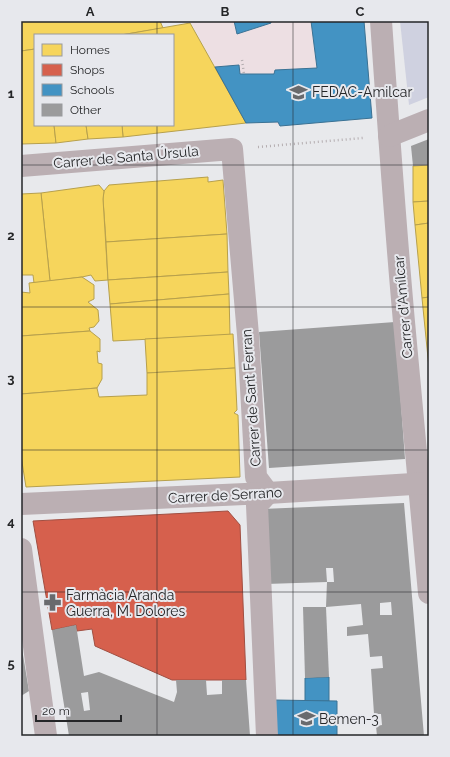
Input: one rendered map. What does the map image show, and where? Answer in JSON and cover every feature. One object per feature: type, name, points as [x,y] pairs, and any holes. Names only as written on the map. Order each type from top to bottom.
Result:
[{"type":"street","name":"Carrer d'Amílcar","points":[[381,21],[404,322],[424,483],[429,593]]},
{"type":"street","points":[[389,136],[429,120]]},
{"type":"street","name":"Carrer de Santa Úrsula","points":[[21,166],[232,149]]},
{"type":"street","name":"Carrer de Sant Ferran","points":[[232,149],[248,335],[256,477],[268,493]]},
{"type":"street","name":"Carrer de Serrano","points":[[21,504],[268,493],[424,483]]},
{"type":"street","points":[[267,736],[258,505],[268,493]]},
{"type":"street","points":[[21,549],[46,736]]},
{"type":"path","points":[[242,60],[244,74]]},
{"type":"path","points":[[232,149],[389,136]]},
{"type":"shaded area","name":"FEDAC-Amilcar","points":[[190,21],[364,21],[372,118],[280,126],[274,123],[246,123]]},
{"type":"shaded area","points":[[400,21],[429,21],[429,97],[409,105]]},
{"type":"building: Homes","points":[[21,21],[160,21],[163,28],[127,34],[34,34],[34,49],[21,51]]},
{"type":"building: Homes","points":[[190,23],[246,123],[123,137],[122,126],[174,126],[174,34],[127,34]]},
{"type":"building: Homes","points":[[34,49],[34,126],[54,126],[56,143],[21,144],[21,51]]},
{"type":"building: Homes","points":[[54,126],[86,126],[88,139],[56,143]]},
{"type":"building: Homes","points":[[86,126],[122,126],[123,137],[88,139]]},
{"type":"building: Homes","points":[[429,165],[429,201],[413,202],[413,166]]},
{"type":"building: Homes","points":[[208,177],[208,182],[223,180],[227,234],[106,242],[103,199],[104,191],[109,185]]},
{"type":"building: Homes","points":[[99,185],[104,191],[103,199],[108,280],[95,281],[91,275],[50,281],[41,193]]},
{"type":"building: Homes","points":[[41,193],[50,281],[34,283],[33,275],[21,275],[21,194]]},
{"type":"building: Homes","points":[[429,201],[429,223],[415,225],[413,202]]},
{"type":"building: Homes","points":[[429,223],[429,297],[422,298],[415,225]]},
{"type":"building: Homes","points":[[227,234],[228,272],[108,280],[106,242]]},
{"type":"building: Homes","points":[[228,272],[229,294],[110,304],[108,280]]},
{"type":"building: Homes","points":[[82,277],[94,285],[94,299],[88,302],[98,310],[99,321],[94,327],[89,328],[90,331],[21,336],[21,292],[30,293],[29,283]]},
{"type":"building: Homes","points":[[229,294],[230,335],[113,341],[110,304]]},
{"type":"building: Homes","points":[[429,297],[429,368],[422,298]]},
{"type":"building: Homes","points":[[90,331],[100,339],[100,352],[97,351],[98,363],[102,364],[102,379],[97,388],[21,394],[21,336]]},
{"type":"building: Homes","points":[[233,334],[235,368],[147,373],[145,339]]},
{"type":"building: Homes","points":[[235,368],[237,410],[234,413],[238,415],[240,477],[26,487],[21,456],[21,394],[97,388],[99,397],[147,395],[147,373]]},
{"type":"building: Shops","points":[[228,511],[240,525],[246,680],[172,680],[95,646],[92,629],[77,631],[76,625],[52,630],[33,521]]},
{"type":"building: Schools","points":[[234,21],[271,21],[271,23],[237,34]]},
{"type":"building: Schools","name":"FEDAC-Amilcar","points":[[311,21],[364,21],[372,118],[280,126],[278,122],[246,123],[215,67],[239,65],[240,74],[274,74],[275,70],[317,68]]},
{"type":"building: Schools","points":[[329,677],[329,701],[305,701],[305,678]]},
{"type":"building: Schools","name":"Bemen-3","points":[[274,700],[337,701],[337,736],[275,736]]},
{"type":"building: Other","points":[[429,139],[429,165],[413,166],[411,146]]},
{"type":"building: Other","points":[[395,322],[405,459],[269,468],[259,332]]},
{"type":"building: Other","points":[[404,503],[424,736],[377,736],[376,726],[382,725],[381,714],[374,714],[371,669],[383,668],[382,656],[370,657],[368,634],[347,636],[347,627],[363,625],[361,604],[326,607],[327,582],[266,584],[262,509]],"holes":[[[326,568],[333,568],[334,582],[327,582]],[[391,602],[392,615],[380,615],[380,603]]]},
{"type":"building: Other","points":[[303,607],[326,607],[329,677],[305,678]]},
{"type":"building: Other","points":[[76,625],[84,676],[99,672],[174,702],[177,692],[176,680],[206,680],[207,695],[222,694],[222,680],[246,680],[250,736],[69,736],[52,630]],"holes":[[[88,692],[90,710],[84,711],[81,693]]]},
{"type":"building: Other","points":[[21,649],[29,691],[21,696]]},
{"type":"place","name":"FEDAC-Amilcar","points":[[299,92]]},
{"type":"place","name":"Farmàcia Aranda Guerra, M. Dolores","points":[[53,603]]},
{"type":"place","name":"Bemen-3","points":[[306,719]]}]
